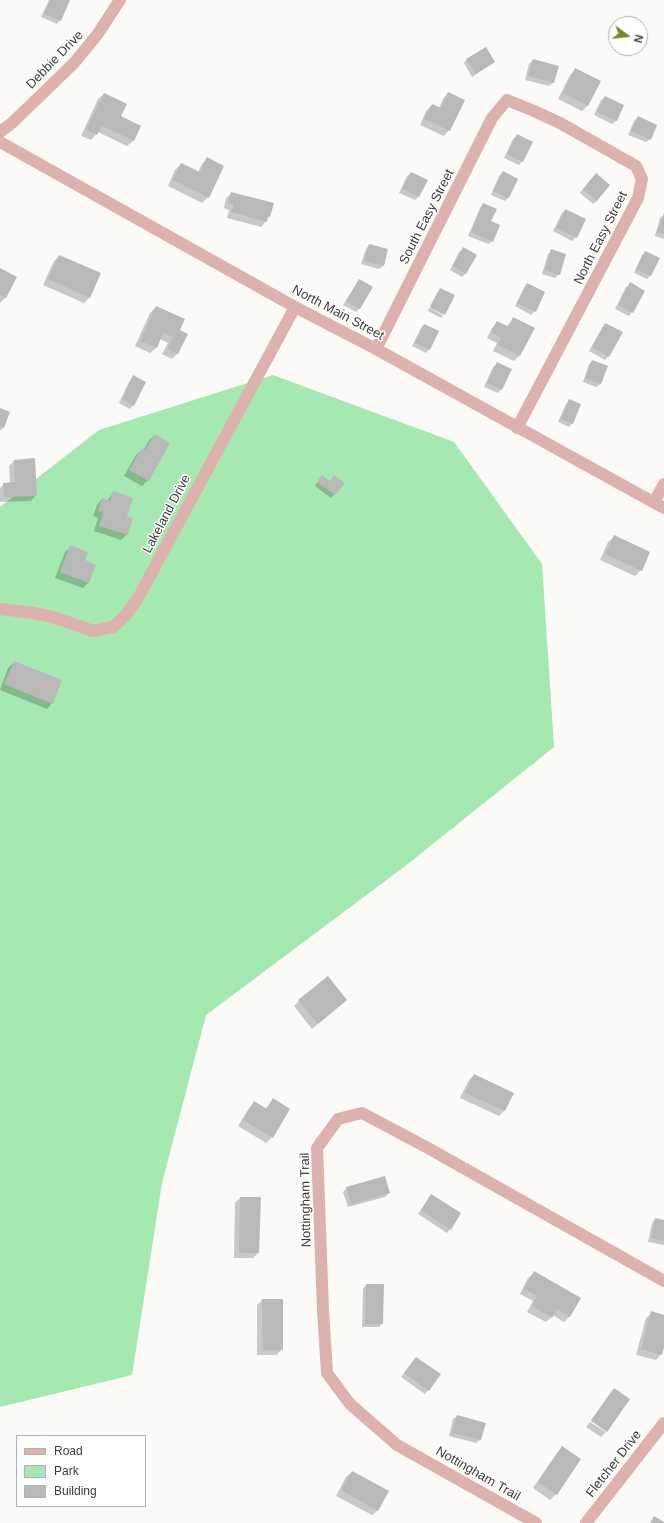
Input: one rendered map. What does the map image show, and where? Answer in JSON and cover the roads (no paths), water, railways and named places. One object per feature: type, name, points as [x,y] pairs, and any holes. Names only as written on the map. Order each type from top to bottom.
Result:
[{"type":"street","name":"Debbie Drive","points":[[0,132],[12,123],[74,63],[97,35],[120,0]]},
{"type":"street","name":"South Easy Street","points":[[376,349],[492,118],[507,100]]},
{"type":"street","name":"North Easy Street","points":[[507,100],[560,123],[636,166],[642,179],[638,198],[517,428]]},
{"type":"street","name":"North Main Street","points":[[0,142],[295,307],[376,349],[659,505]]},
{"type":"street","name":"Lakeland Drive","points":[[0,609],[53,617],[93,631],[113,628],[125,616],[137,600],[295,307]]},
{"type":"street","points":[[659,505],[664,484]]},
{"type":"street","name":"Nottingham Trail","points":[[536,1523],[397,1444],[350,1404],[327,1373],[317,1148],[338,1119],[362,1113],[422,1144],[664,1281]]},
{"type":"street","name":"Fletcher Drive","points":[[586,1523],[664,1422]]}]
